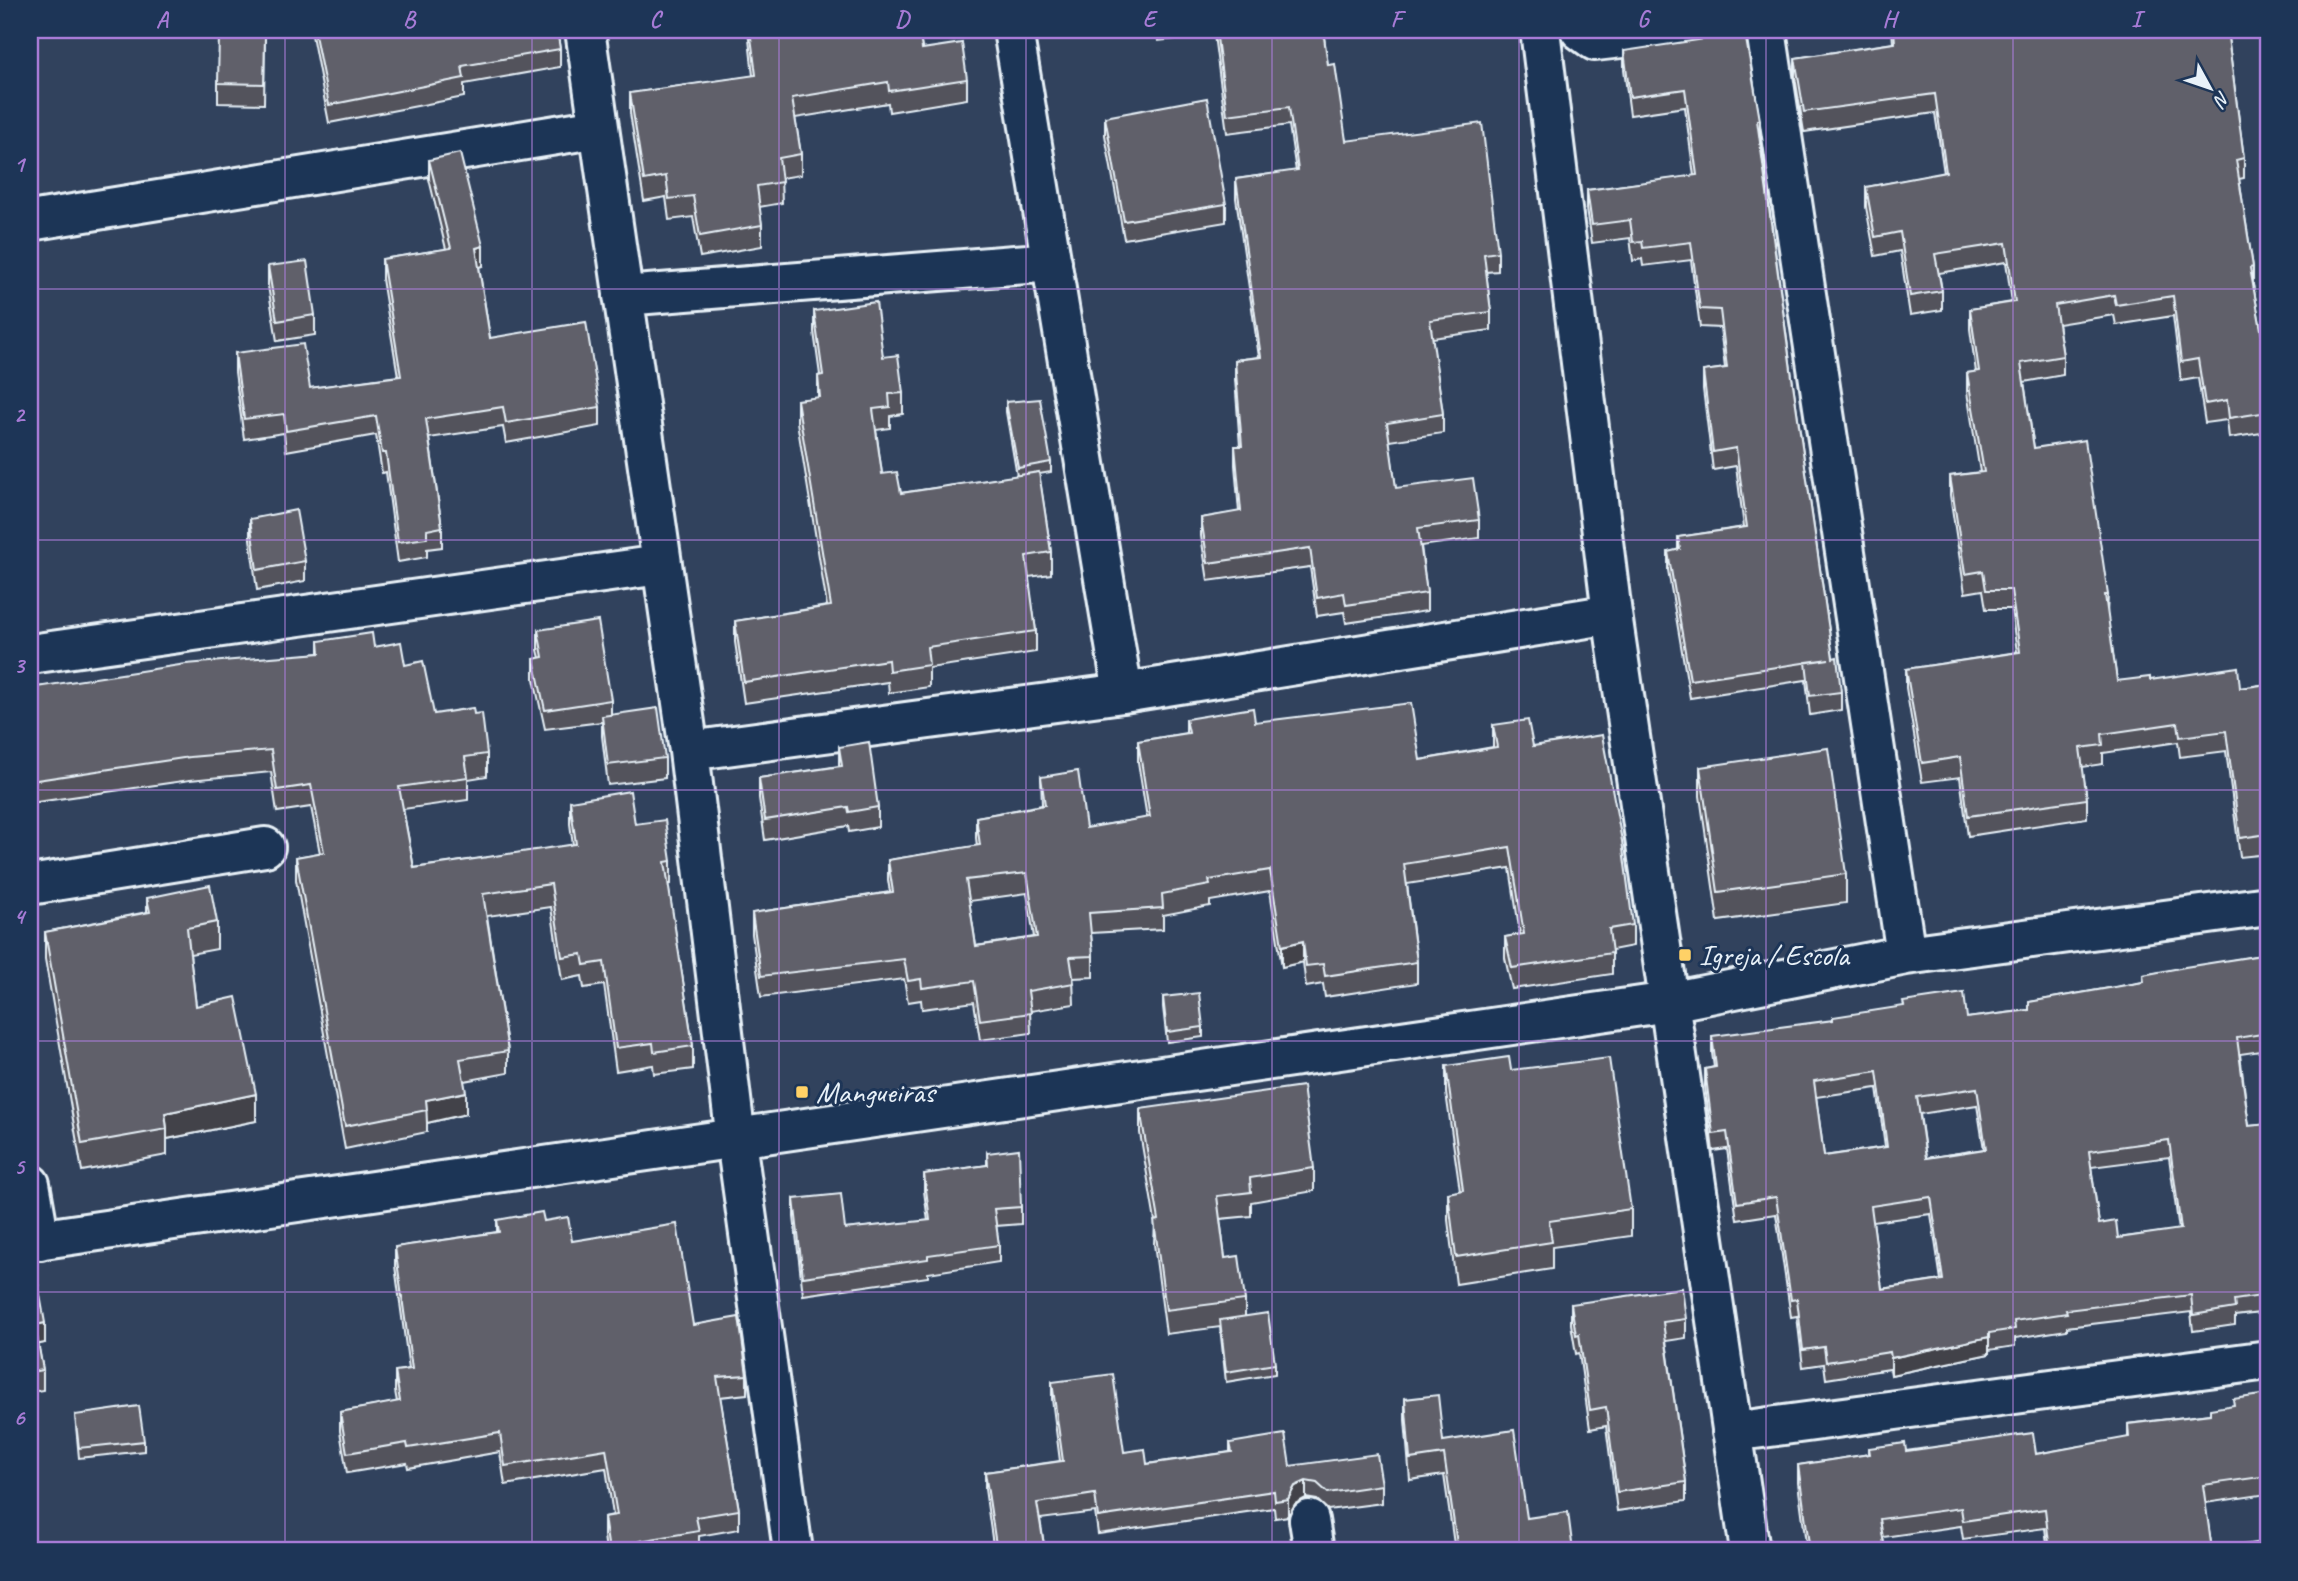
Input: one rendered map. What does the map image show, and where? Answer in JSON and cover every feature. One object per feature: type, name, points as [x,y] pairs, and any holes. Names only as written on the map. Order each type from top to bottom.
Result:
[{"type":"street","points":[[585,30],[660,565],[690,751],[736,1140],[793,1551]]},
{"type":"street","points":[[1013,30],[1123,693]]},
{"type":"street","points":[[1540,30],[1612,614],[1749,1551]]},
{"type":"street","points":[[1580,30],[1595,41],[1691,30]]},
{"type":"street","points":[[1766,30],[1906,955]]},
{"type":"street","points":[[30,221],[599,128]]},
{"type":"street","points":[[622,296],[1052,262]]},
{"type":"street","points":[[30,653],[660,565]]},
{"type":"street","points":[[690,751],[1123,693],[1612,614]]},
{"type":"street","points":[[30,885],[265,847]]},
{"type":"street","points":[[30,1184],[35,1241],[1669,1002],[1906,955],[2268,906]]},
{"type":"street","points":[[1732,1432],[2268,1360]]},
{"type":"building","points":[[314,30],[557,30],[560,49],[462,66],[464,78],[329,105]]},
{"type":"building","points":[[750,30],[919,30],[922,49],[962,43],[967,79],[889,91],[888,82],[792,98],[801,154],[779,158],[782,182],[757,186],[762,225],[700,236],[693,196],[669,199],[666,176],[644,180],[630,93],[756,75]]},
{"type":"building","points":[[1216,30],[1323,30],[1328,65],[1335,64],[1346,141],[1482,123],[1498,252],[1484,254],[1491,312],[1430,320],[1443,414],[1387,423],[1396,488],[1473,478],[1479,520],[1418,528],[1427,593],[1346,605],[1344,593],[1317,598],[1310,548],[1208,563],[1201,518],[1241,511],[1235,446],[1242,446],[1235,360],[1261,357],[1236,179],[1298,170],[1289,107],[1227,115]]},
{"type":"building","points":[[1894,30],[2227,30],[2244,158],[2236,160],[2253,267],[2250,268],[2268,369],[2268,412],[2229,418],[2227,400],[2205,404],[2198,359],[2181,362],[2173,296],[2116,305],[2114,295],[2055,305],[2063,356],[2021,363],[2034,448],[2085,440],[2108,595],[2105,595],[2117,681],[2150,677],[2150,680],[2238,667],[2240,688],[2268,684],[2268,834],[2240,838],[2226,731],[2180,737],[2178,723],[2102,734],[2103,745],[2080,748],[2087,799],[1968,816],[1960,757],[1922,763],[1906,669],[2020,652],[2011,590],[1986,590],[1983,571],[1965,574],[1950,476],[1984,472],[1967,373],[1979,371],[1970,309],[2015,302],[2006,243],[1935,254],[1942,291],[1910,296],[1900,232],[1875,237],[1866,187],[1946,172],[1935,94],[1804,112],[1795,58],[1895,43]]},
{"type":"building","points":[[1745,33],[1760,120],[1757,120],[1792,377],[1833,658],[1837,657],[1841,692],[1810,696],[1806,662],[1690,680],[1668,552],[1680,549],[1678,537],[1747,527],[1736,448],[1713,452],[1703,371],[1727,368],[1720,310],[1700,309],[1691,242],[1643,248],[1642,241],[1633,242],[1630,220],[1592,225],[1587,190],[1697,175],[1685,89],[1630,97],[1624,51]]},
{"type":"building","points":[[219,34],[265,35],[264,84],[218,83]]},
{"type":"building","points":[[1207,98],[1226,204],[1124,221],[1105,117]]},
{"type":"building","points":[[460,153],[483,246],[476,248],[490,338],[586,322],[600,407],[506,423],[503,407],[426,419],[442,527],[427,530],[427,538],[398,542],[386,453],[382,453],[376,416],[286,431],[284,414],[244,419],[235,353],[303,344],[310,388],[401,376],[382,259],[451,248],[429,160]]},
{"type":"building","points":[[307,261],[315,315],[277,321],[268,266]]},
{"type":"building","points":[[876,302],[883,357],[898,355],[903,393],[889,394],[890,407],[873,409],[882,474],[897,472],[901,493],[1039,472],[1051,552],[1026,556],[1036,631],[927,647],[929,665],[889,671],[888,660],[744,682],[735,621],[831,606],[797,400],[820,397],[818,376],[823,375],[814,311]]},
{"type":"building","points":[[1040,399],[1051,462],[1018,468],[1006,402]]},
{"type":"building","points":[[296,510],[305,561],[257,570],[250,519]]},
{"type":"building","points":[[598,621],[611,700],[545,710],[534,659],[543,657],[538,630]]},
{"type":"building","points":[[372,633],[374,647],[401,642],[405,665],[423,661],[434,714],[473,708],[474,714],[482,713],[487,754],[465,757],[468,777],[399,787],[414,868],[576,844],[570,801],[630,791],[635,824],[665,820],[671,861],[665,862],[693,1046],[654,1052],[653,1043],[616,1048],[604,962],[584,965],[582,954],[562,957],[551,884],[483,894],[508,1051],[460,1059],[466,1092],[426,1100],[427,1110],[345,1126],[296,857],[324,852],[311,785],[277,790],[271,750],[190,757],[30,781],[30,688],[186,664],[320,653],[319,641]]},
{"type":"building","points":[[1411,703],[1420,760],[1497,747],[1493,725],[1528,720],[1533,746],[1602,735],[1622,841],[1633,925],[1609,929],[1612,953],[1512,968],[1505,937],[1524,934],[1510,847],[1404,864],[1417,962],[1325,976],[1323,964],[1306,966],[1303,941],[1282,946],[1270,870],[1209,880],[1210,885],[1162,894],[1163,908],[1089,913],[1093,956],[1070,957],[1074,983],[1028,991],[1031,1013],[980,1020],[974,981],[922,988],[921,979],[908,981],[904,959],[761,976],[752,913],[893,892],[888,860],[980,845],[976,817],[1045,805],[1041,777],[1078,771],[1086,828],[1150,817],[1138,741],[1189,733],[1186,719],[1253,708],[1255,722]],"holes":[[[1027,873],[1037,937],[976,946],[966,880]]]},
{"type":"building","points":[[658,708],[665,758],[608,765],[602,716]]},
{"type":"building","points":[[869,742],[878,807],[849,812],[848,807],[765,820],[759,778],[842,766],[839,747]]},
{"type":"building","points":[[1828,748],[1846,874],[1718,892],[1700,767]]},
{"type":"building","points":[[210,885],[217,922],[187,928],[196,1006],[236,997],[256,1094],[165,1113],[167,1129],[82,1144],[45,932],[150,912],[147,898]]},
{"type":"building","points":[[2268,954],[2268,1033],[2237,1038],[2249,1126],[2268,1124],[2268,1295],[2234,1300],[2235,1308],[2193,1315],[2191,1295],[2066,1310],[2067,1313],[2014,1321],[2015,1329],[1989,1333],[1989,1337],[1891,1358],[1890,1352],[1826,1362],[1824,1347],[1803,1350],[1797,1299],[1791,1300],[1776,1197],[1737,1203],[1727,1132],[1713,1134],[1705,1069],[1716,1067],[1712,1036],[1833,1020],[1833,1017],[1904,1006],[1903,1002],[1964,993],[1967,1018],[2029,1010],[2029,1002],[2144,982],[2143,975]],"holes":[[[1877,1071],[1887,1147],[1824,1156],[1814,1081]],[[1977,1088],[1986,1149],[1926,1158],[1917,1097]],[[2169,1140],[2181,1229],[2118,1238],[2116,1221],[2099,1224],[2089,1151]],[[1931,1197],[1943,1280],[1882,1289],[1871,1206]]]},
{"type":"building","points":[[1199,993],[1203,1027],[1167,1032],[1163,997]]},
{"type":"building","points":[[1509,1057],[1511,1070],[1609,1058],[1631,1209],[1549,1221],[1552,1242],[1456,1257],[1448,1193],[1463,1190],[1446,1066]]},
{"type":"building","points":[[1303,1086],[1314,1168],[1250,1178],[1251,1192],[1217,1196],[1225,1258],[1239,1256],[1245,1300],[1166,1310],[1154,1221],[1159,1220],[1140,1109]]},
{"type":"building","points":[[1019,1149],[1021,1207],[994,1209],[999,1245],[928,1255],[928,1259],[803,1277],[794,1199],[841,1194],[845,1229],[930,1220],[924,1174],[988,1165],[987,1153]]},
{"type":"building","points":[[542,1212],[544,1221],[568,1217],[572,1241],[677,1224],[693,1325],[739,1317],[747,1375],[717,1377],[739,1510],[696,1517],[699,1531],[639,1541],[640,1551],[609,1551],[604,1517],[617,1515],[606,1449],[505,1466],[500,1433],[408,1448],[407,1443],[347,1453],[340,1412],[400,1401],[395,1371],[412,1369],[395,1247],[499,1232],[497,1220]]},
{"type":"building","points":[[37,1278],[45,1323],[35,1325],[43,1370],[30,1372],[30,1279]]},
{"type":"building","points":[[1682,1288],[1686,1319],[1663,1322],[1686,1482],[1617,1492],[1606,1407],[1590,1410],[1579,1334],[1576,1335],[1571,1304]]},
{"type":"building","points":[[1268,1313],[1275,1364],[1226,1372],[1220,1320]]},
{"type":"building","points":[[1113,1374],[1124,1452],[1145,1449],[1147,1464],[1232,1452],[1230,1443],[1285,1434],[1290,1466],[1377,1454],[1382,1485],[1328,1493],[1317,1483],[1306,1481],[1295,1486],[1288,1499],[1275,1501],[1274,1491],[1098,1517],[1095,1494],[1037,1503],[1045,1551],[953,1551],[996,1545],[985,1472],[1063,1461],[1052,1382]]},
{"type":"building","points":[[2268,1394],[2268,1476],[2203,1485],[2212,1550],[2268,1541],[2268,1551],[2050,1551],[2045,1509],[1963,1521],[1961,1508],[1880,1519],[1885,1551],[1810,1551],[1798,1465],[1870,1454],[1869,1448],[1905,1443],[1906,1451],[2033,1433],[2036,1454],[2129,1437],[2128,1424],[2210,1414],[2210,1409],[2234,1405],[2233,1399]]},
{"type":"building","points":[[1438,1395],[1443,1441],[1514,1430],[1527,1518],[1568,1512],[1573,1551],[1458,1551],[1444,1454],[1410,1459],[1405,1399]]},
{"type":"building","points":[[139,1406],[144,1441],[79,1448],[75,1415]]},
{"type":"place","name":"Igreja / Escola","points":[[1685,955]]},
{"type":"place","name":"Mangueiras","points":[[802,1092]]}]
